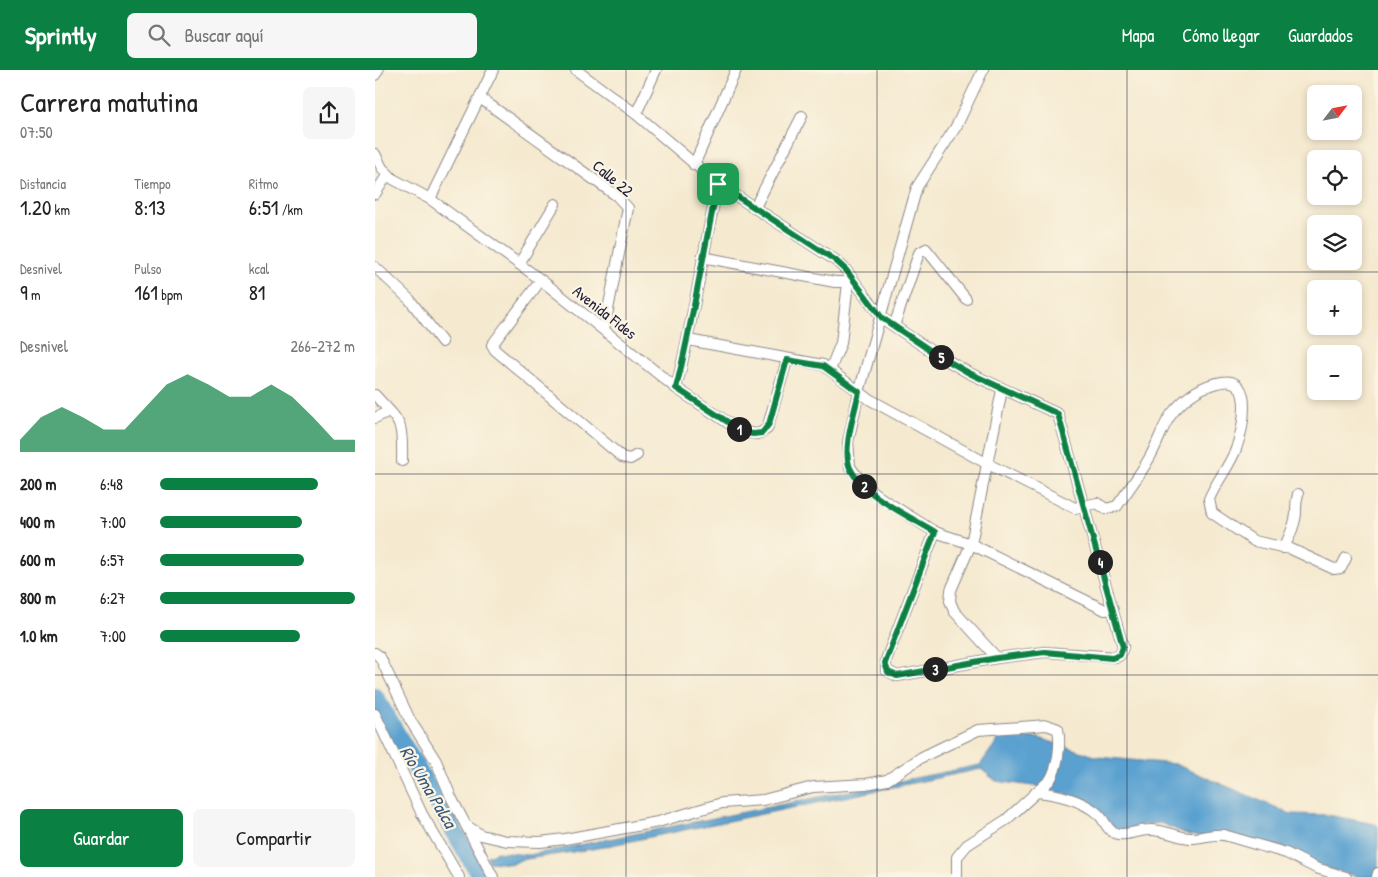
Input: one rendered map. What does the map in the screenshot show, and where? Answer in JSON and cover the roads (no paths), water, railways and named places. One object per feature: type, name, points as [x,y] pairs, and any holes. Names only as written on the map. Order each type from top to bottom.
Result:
[{"type":"street","points":[[375,75],[378,70]]},
{"type":"street","points":[[430,199],[493,70]]},
{"type":"street","points":[[577,70],[636,114],[718,184],[835,260],[851,283],[882,318],[931,351],[1002,390],[1058,414],[1123,647],[1120,655],[1117,657],[1045,652],[997,658],[897,676],[886,670],[887,660],[935,532]]},
{"type":"street","points":[[636,114],[656,70]]},
{"type":"street","points":[[694,165],[736,70]]},
{"type":"street","points":[[983,70],[957,124],[917,187],[897,254],[882,318],[859,392],[849,442],[850,467],[864,486],[935,532],[971,544],[1105,610],[1113,610]]},
{"type":"street","name":"Calle 22","points":[[480,98],[617,196],[628,208],[604,330]]},
{"type":"street","points":[[755,207],[802,116]]},
{"type":"street","name":"Avenida Fides","points":[[375,154],[382,168],[388,174],[430,199],[541,280],[676,388],[743,432],[758,434],[767,429],[787,360]]},
{"type":"street","points":[[375,194],[388,174]]},
{"type":"street","points":[[676,388],[688,340],[702,257],[718,184]]},
{"type":"street","points":[[519,264],[555,204]]},
{"type":"street","points":[[894,326],[919,253],[926,249],[966,299]]},
{"type":"street","points":[[702,257],[851,283]]},
{"type":"street","points":[[375,267],[410,300],[442,342]]},
{"type":"street","points":[[541,280],[492,345],[495,350],[622,457],[630,459],[637,455]]},
{"type":"street","points":[[829,370],[841,343],[851,283]]},
{"type":"street","points":[[688,340],[823,366],[859,392],[986,463],[1075,508],[1097,504],[1106,509],[1117,506],[1151,456],[1173,411],[1205,387],[1223,381],[1230,382],[1243,391],[1245,398],[1240,433],[1229,463],[1209,500],[1210,509],[1215,517],[1244,536],[1261,544],[1299,552],[1334,569],[1341,568],[1346,558]]},
{"type":"street","points":[[997,658],[954,611],[950,601],[951,590],[971,544],[1002,390]]},
{"type":"street","points":[[375,395],[402,429],[402,461]]},
{"type":"street","points":[[375,418],[389,411]]},
{"type":"street","points":[[1283,548],[1288,541],[1297,510],[1294,504],[1298,494]]},
{"type":"street","points":[[375,653],[380,657],[410,720],[436,761],[451,797],[493,877]]},
{"type":"street","points":[[375,714],[423,814],[459,877]]},
{"type":"street","points":[[467,826],[481,835],[507,842],[539,842],[565,839],[658,822],[722,802],[763,800],[813,787],[866,784],[887,780],[922,757],[978,730],[1055,726],[1058,729],[1059,740],[1055,772],[1051,780],[1006,820],[962,850],[957,857],[957,877]]},
{"type":"street","points":[[1036,792],[1053,794],[1077,802],[1097,813],[1110,831],[1116,833],[1129,834],[1149,830],[1187,838],[1215,834],[1224,835],[1286,853],[1316,868],[1346,877]]},
{"type":"street","points":[[1377,877],[1378,873]]},
{"type":"water","points":[[1000,737],[1039,738],[1098,757],[1175,764],[1291,814],[1328,815],[1375,824],[1378,826],[1378,877],[1359,877],[1326,868],[1281,847],[1189,835],[1160,823],[1141,825],[1126,831],[1113,829],[1070,795],[1033,786],[996,781],[981,769],[592,849],[520,860],[513,864],[489,862],[487,856],[497,852],[529,855],[980,765]]},
{"type":"waterway","name":"Río Uma Palca","points":[[375,697],[481,877]]},
{"type":"waterway","points":[[467,852],[471,850],[477,855]]}]
